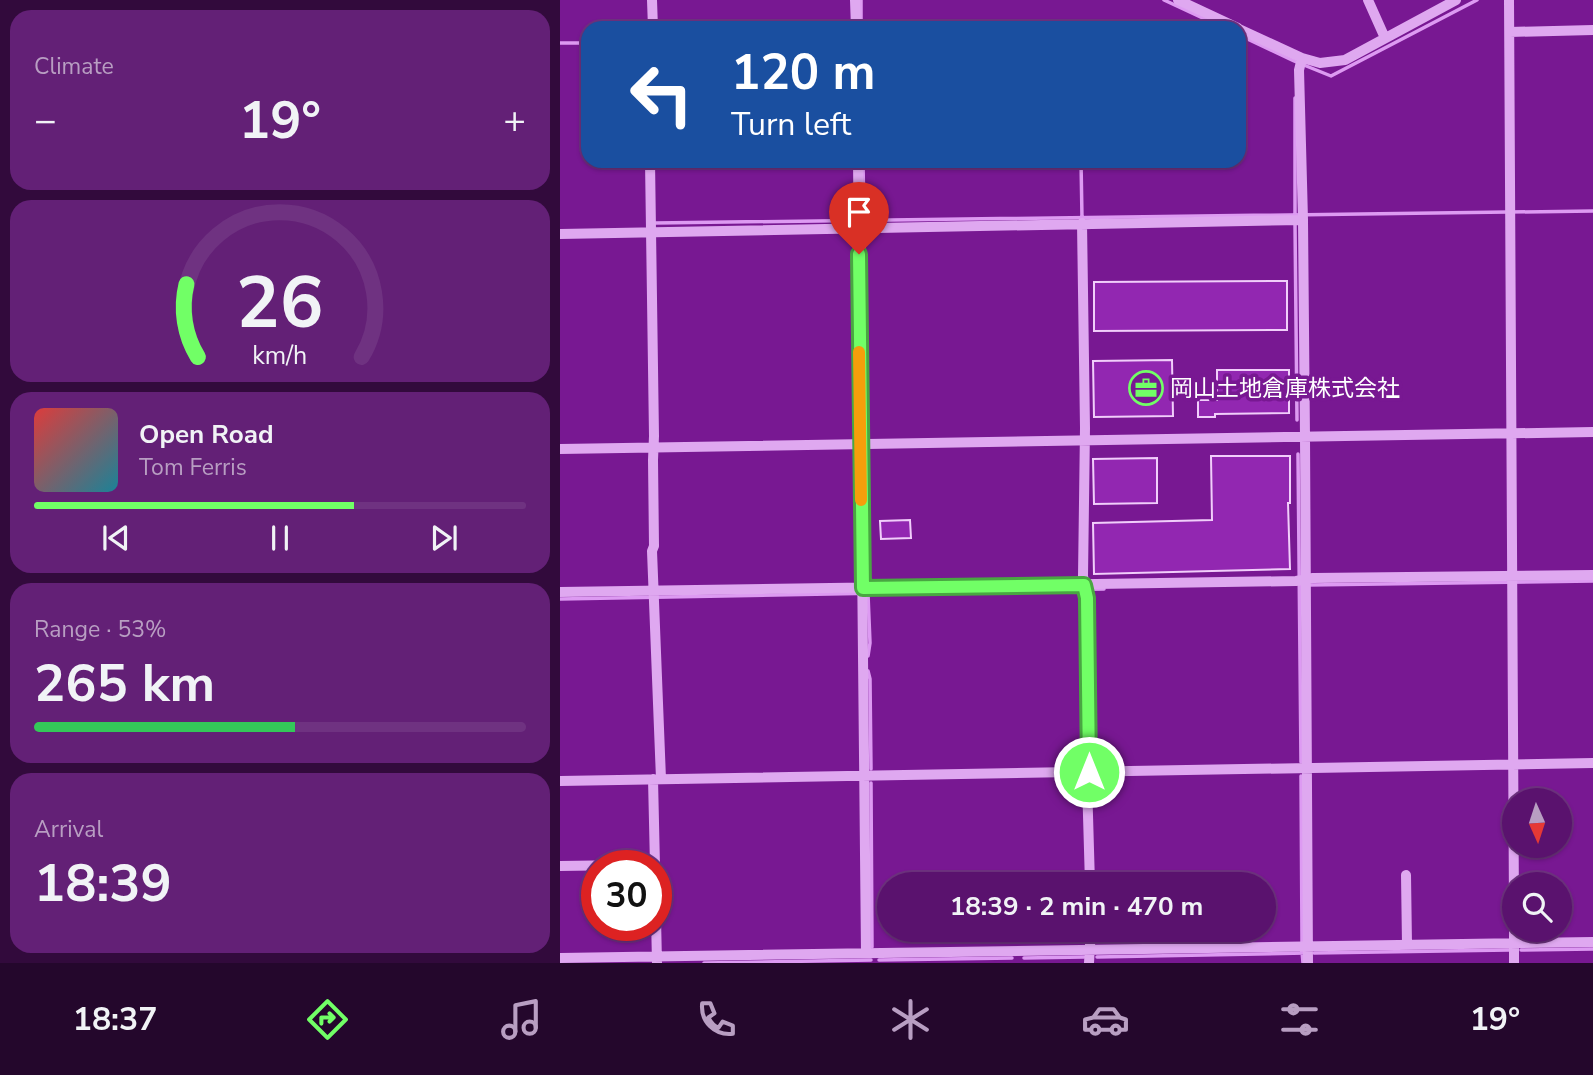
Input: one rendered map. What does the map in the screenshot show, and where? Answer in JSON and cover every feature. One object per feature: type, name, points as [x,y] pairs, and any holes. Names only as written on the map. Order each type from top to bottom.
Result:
[{"type":"street","points":[[652,0],[653,21]]},
{"type":"street","points":[[855,0],[856,21]]},
{"type":"street","points":[[1178,0],[1223,21]]},
{"type":"street","points":[[1368,0],[1385,38]]},
{"type":"street","points":[[1246,32],[1301,63],[1346,60],[1456,0]]},
{"type":"street","points":[[1509,0],[1513,872]]},
{"type":"street","points":[[1510,32],[1593,30]]},
{"type":"street","points":[[1301,63],[1300,217],[1305,437],[1303,582],[1308,768],[1308,963]]},
{"type":"street","points":[[650,168],[657,779],[655,850]]},
{"type":"street","points":[[858,168],[861,225],[860,444],[865,590],[864,776],[871,956]]},
{"type":"street","points":[[560,234],[1300,217]]},
{"type":"street","points":[[1082,223],[1083,576],[1090,872]]},
{"type":"street","points":[[560,449],[1593,432]]},
{"type":"street","points":[[560,592],[653,595],[1085,588],[1513,580],[1593,575]]},
{"type":"street","points":[[560,781],[1593,763]]},
{"type":"street","points":[[560,866],[581,866]]},
{"type":"street","points":[[1406,875],[1407,945]]},
{"type":"street","points":[[657,941],[657,960]]},
{"type":"street","points":[[1089,963],[1090,942]]},
{"type":"street","points":[[560,958],[657,960],[871,956],[1019,957],[1090,951],[1593,942]]},
{"type":"street","points":[[1514,943],[1514,963]]},
{"type":"building","points":[[1287,281],[1287,330],[1094,331],[1094,282]]},
{"type":"building","points":[[1172,360],[1173,416],[1094,417],[1093,361]]},
{"type":"building","points":[[1217,370],[1289,370],[1289,413],[1215,414],[1215,417],[1198,417],[1198,400],[1217,400]]},
{"type":"building","points":[[1211,456],[1290,456],[1290,569],[1094,574],[1093,523],[1212,520]]},
{"type":"building","points":[[1157,458],[1157,503],[1094,504],[1093,459]]},
{"type":"building","points":[[910,520],[911,538],[881,539],[880,521]]},
{"type":"waterway","points":[[861,0],[861,21]]},
{"type":"waterway","points":[[1164,0],[1209,21]]},
{"type":"waterway","points":[[1246,38],[1331,76],[1477,0]]},
{"type":"waterway","points":[[560,43],[581,43]]},
{"type":"waterway","points":[[1295,98],[1295,216]]},
{"type":"waterway","points":[[863,168],[864,222]]},
{"type":"waterway","points":[[1081,168],[1082,218]]},
{"type":"waterway","points":[[655,223],[1593,211]]},
{"type":"waterway","points":[[1295,224],[1297,420]]},
{"type":"waterway","points":[[864,230],[867,427]]},
{"type":"waterway","points":[[1298,454],[1301,762]]},
{"type":"waterway","points":[[867,459],[868,586]]},
{"type":"waterway","points":[[1308,585],[1593,581]]},
{"type":"waterway","points":[[560,599],[1104,589]]},
{"type":"waterway","points":[[868,594],[868,656]]},
{"type":"waterway","points":[[868,671],[871,769]]},
{"type":"waterway","points":[[1301,776],[1302,942]]},
{"type":"waterway","points":[[871,783],[872,947]]},
{"type":"waterway","points":[[1521,950],[1593,949]]},
{"type":"waterway","points":[[1314,953],[1509,950]]},
{"type":"waterway","points":[[1302,951],[1303,963]]},
{"type":"waterway","points":[[1097,957],[1305,953]]},
{"type":"waterway","points":[[1024,958],[1084,957]]},
{"type":"waterway","points":[[879,960],[1012,958]]},
{"type":"waterway","points":[[704,963],[871,960]]},
{"type":"slow traffic","points":[[859,352],[861,500]]},
{"type":"place","name":"岡山土地倉庫株式会社","points":[[1146,388]]},
{"type":"route","points":[[859,254],[863,588],[1084,585],[1087,598],[1089,772]]}]
